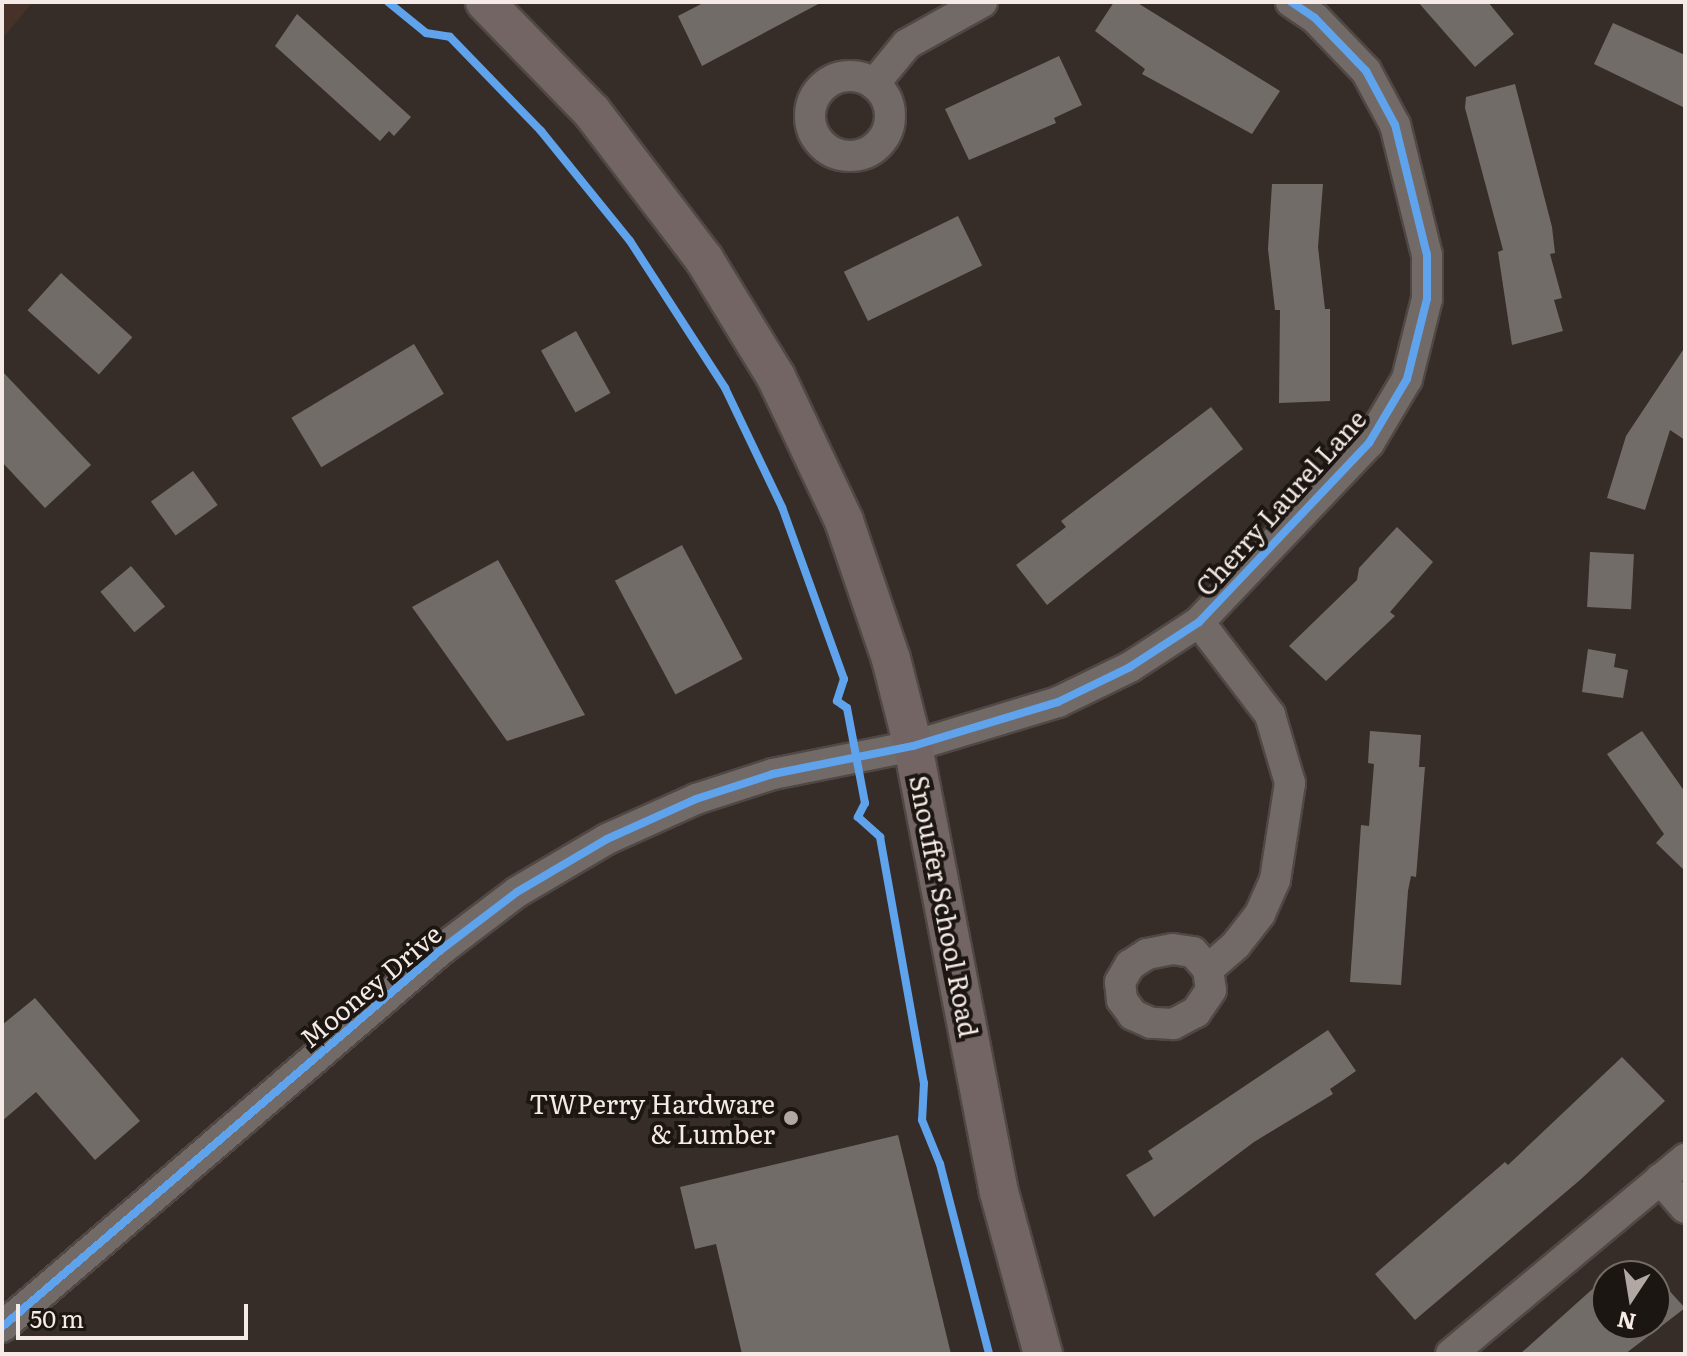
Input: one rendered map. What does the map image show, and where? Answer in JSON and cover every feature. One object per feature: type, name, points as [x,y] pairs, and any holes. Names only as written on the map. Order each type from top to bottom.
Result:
[{"type":"main road","name":"Snouffer School Road","points":[[485,2],[592,112],[650,184],[769,366],[854,547],[913,746],[999,1192],[1043,1354]]},
{"type":"street","points":[[874,84],[907,44],[982,2]]},
{"type":"street","name":"Cherry Laurel Lane","points":[[913,746],[1058,702],[1130,667],[1199,622],[1369,443],[1407,379],[1427,299],[1427,255],[1395,125],[1366,71],[1315,18],[1291,2]]},
{"type":"street","points":[[1199,622],[1270,715],[1290,783],[1275,880],[1260,914],[1236,945],[1208,969]]},
{"type":"street","name":"Mooney Drive","points":[[2,1327],[442,949],[517,892],[607,839],[696,799],[773,774],[913,746]]},
{"type":"street","points":[[1451,1354],[1685,1159]]},
{"type":"street","points":[[1660,1179],[1685,1208]]},
{"type":"shaded area","points":[[2,2],[33,2],[2,39]]},
{"type":"building","points":[[705,2],[822,2],[702,66],[678,16]]},
{"type":"building","points":[[1114,2],[1136,2],[1280,91],[1252,134],[1142,74],[1145,69],[1095,31]]},
{"type":"building","points":[[1418,2],[1488,2],[1514,34],[1475,67]]},
{"type":"building","points":[[297,14],[411,117],[394,136],[389,131],[380,141],[275,46]]},
{"type":"building","points":[[1613,23],[1685,55],[1685,108],[1594,64]]},
{"type":"building","points":[[1059,56],[1082,105],[1054,118],[1056,123],[969,160],[945,109]]},
{"type":"building","points":[[1515,84],[1552,227],[1555,253],[1550,254],[1562,298],[1554,300],[1563,331],[1512,345],[1498,252],[1503,250],[1465,108],[1466,97]]},
{"type":"building","points":[[1272,184],[1323,184],[1318,247],[1325,309],[1330,309],[1330,401],[1279,403],[1280,310],[1275,310],[1268,249]]},
{"type":"building","points":[[958,216],[982,265],[868,321],[844,272]]},
{"type":"building","points":[[61,273],[132,337],[99,374],[28,310]]},
{"type":"building","points":[[576,331],[610,393],[575,412],[541,350]]},
{"type":"building","points":[[414,344],[444,394],[321,467],[291,418]]},
{"type":"building","points":[[1685,347],[1685,440],[1670,430],[1645,510],[1607,498],[1626,436]]},
{"type":"building","points":[[2,371],[91,465],[45,508],[2,462]]},
{"type":"building","points":[[1211,407],[1243,449],[1047,605],[1016,565],[1066,527],[1061,521]]},
{"type":"building","points":[[193,471],[218,505],[176,536],[151,502]]},
{"type":"building","points":[[1397,527],[1433,562],[1390,612],[1395,616],[1326,681],[1289,646],[1357,580],[1359,568]]},
{"type":"building","points":[[682,545],[743,659],[675,695],[615,581]]},
{"type":"building","points":[[1590,552],[1634,554],[1631,609],[1587,607]]},
{"type":"building","points":[[498,560],[585,715],[507,741],[412,607]]},
{"type":"building","points":[[131,566],[165,607],[134,632],[100,592]]},
{"type":"building","points":[[1588,649],[1616,654],[1614,667],[1628,670],[1623,698],[1582,692]]},
{"type":"building","points":[[1370,731],[1421,735],[1419,767],[1425,767],[1416,877],[1411,876],[1408,891],[1401,985],[1350,982],[1361,825],[1369,826],[1374,764],[1368,763]]},
{"type":"building","points":[[1642,731],[1685,792],[1685,871],[1656,843],[1664,834],[1607,754]]},
{"type":"building","points":[[35,998],[140,1121],[95,1160],[36,1092],[2,1121],[2,1025]]},
{"type":"building","points":[[1328,1030],[1356,1071],[1330,1089],[1333,1094],[1254,1142],[1154,1217],[1126,1175],[1153,1159],[1148,1151]]},
{"type":"building","points":[[1622,1057],[1665,1101],[1580,1180],[1415,1320],[1375,1274],[1505,1162],[1508,1165]]},
{"type":"building","points":[[898,1135],[951,1354],[742,1354],[716,1244],[695,1249],[680,1187]]},
{"type":"building","points":[[1591,1290],[1591,1340],[1643,1340],[1625,1354],[1520,1354]]},
{"type":"building","points":[[1671,1293],[1685,1308],[1671,1319]]},
{"type":"cycle path","points":[[388,2],[426,33],[450,37],[541,131],[630,241],[725,388],[782,507],[844,679],[837,701],[847,708],[865,803],[858,817],[880,837],[924,1083],[922,1120],[940,1164],[989,1354]]},
{"type":"cycle path","points":[[2,1327],[442,949],[517,892],[607,839],[696,799],[773,774],[913,746],[1058,702],[1130,667],[1199,622],[1369,443],[1407,379],[1427,299],[1427,255],[1395,125],[1366,71],[1315,18],[1291,2]]},
{"type":"place","name":"TWPerry Hardware & Lumber","points":[[791,1118]]}]
